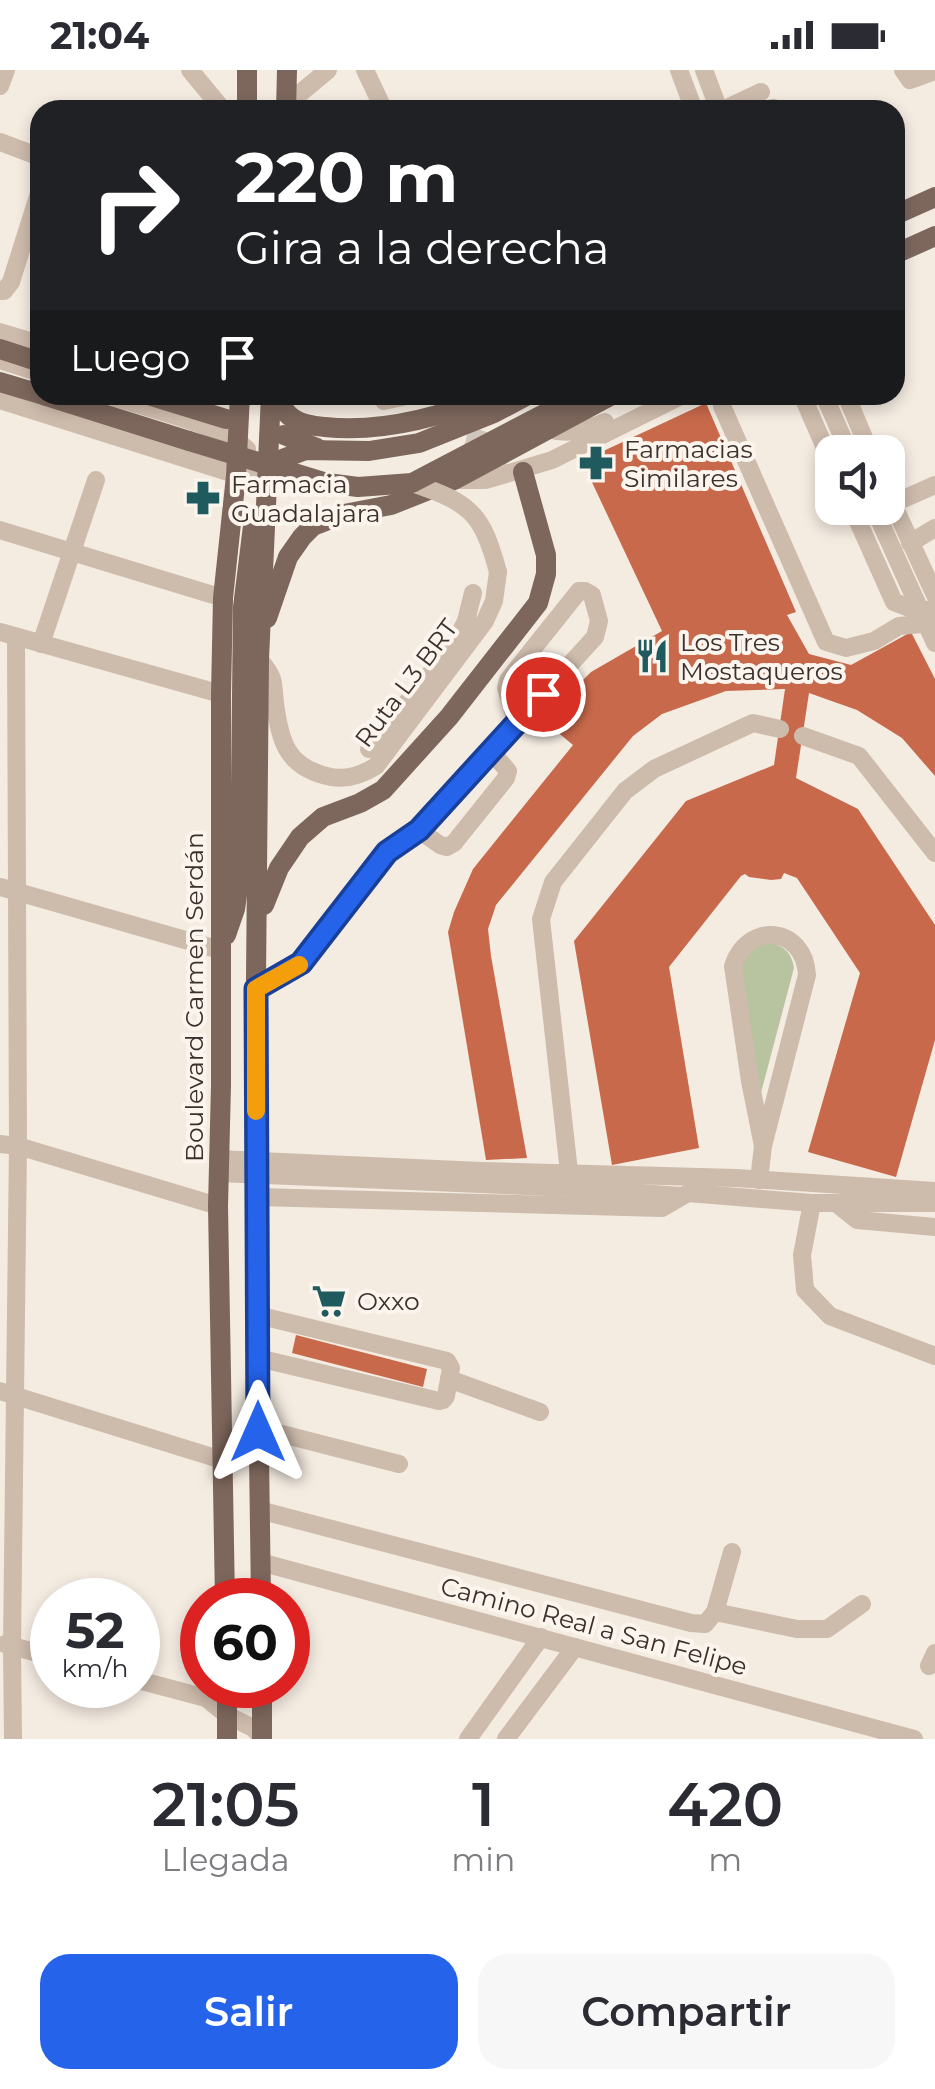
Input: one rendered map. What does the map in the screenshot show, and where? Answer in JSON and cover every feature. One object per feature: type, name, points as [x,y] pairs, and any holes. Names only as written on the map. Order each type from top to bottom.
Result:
[{"type":"main road","points":[[247,100],[248,70]]},
{"type":"main road","points":[[286,100],[287,70]]},
{"type":"main road","points":[[905,210],[935,197]]},
{"type":"main road","points":[[905,250],[935,236]]},
{"type":"main road","points":[[0,349],[30,359]]},
{"type":"main road","points":[[0,382],[30,392]]},
{"type":"main road","points":[[73,405],[327,484],[358,487],[412,483],[560,405]]},
{"type":"main road","points":[[182,405],[226,418]]},
{"type":"main road","name":"Boulevard Carmen Serdán","points":[[225,1578],[218,1206],[221,694],[223,598],[240,405]]},
{"type":"main road","points":[[260,1578],[256,989],[260,659],[273,405]]},
{"type":"main road","points":[[281,405],[293,419],[323,427],[368,428],[494,413],[509,405]]},
{"type":"main road","points":[[272,471],[298,452],[399,448],[475,405]]},
{"type":"main road","points":[[262,629],[288,557],[314,526],[344,514],[391,506],[454,480],[593,405]]},
{"type":"main road","points":[[284,434],[324,451]]},
{"type":"main road","points":[[259,922],[279,868],[300,837],[324,817],[383,790],[449,716],[538,603],[546,574],[546,555],[523,472]]},
{"type":"main road","points":[[220,950],[235,908],[240,874],[243,607],[256,504]]},
{"type":"main road","points":[[221,1086],[256,1085]]},
{"type":"main road","points":[[227,1708],[227,1739]]},
{"type":"main road","points":[[262,1708],[262,1738]]},
{"type":"street","points":[[0,86],[6,70]]},
{"type":"street","points":[[190,70],[215,100]]},
{"type":"street","points":[[295,100],[328,70]]},
{"type":"street","points":[[365,70],[379,100]]},
{"type":"street","points":[[679,70],[690,100]]},
{"type":"street","points":[[704,70],[717,100]]},
{"type":"street","points":[[902,70],[910,80],[935,71]]},
{"type":"street","points":[[0,142],[30,152]]},
{"type":"street","points":[[0,291],[4,291],[30,248]]},
{"type":"street","points":[[0,332],[30,341]]},
{"type":"street","points":[[0,360],[30,370]]},
{"type":"street","points":[[0,400],[236,476],[272,471]]},
{"type":"street","points":[[138,405],[238,441],[272,471]]},
{"type":"street","points":[[548,429],[584,430],[643,405]]},
{"type":"street","points":[[454,480],[486,480],[552,460],[663,405]]},
{"type":"street","points":[[722,405],[826,642],[846,648],[929,617]]},
{"type":"street","points":[[806,405],[819,435]]},
{"type":"street","points":[[828,405],[842,435]]},
{"type":"street","points":[[850,405],[863,435]]},
{"type":"street","points":[[41,644],[96,480]]},
{"type":"street","name":"Ruta L3 BRT","points":[[260,659],[272,678],[279,731],[287,752],[305,768],[339,778],[356,776],[376,766],[485,622],[494,600],[498,572],[488,537],[466,506],[412,483]]},
{"type":"street","points":[[905,494],[935,485]]},
{"type":"street","points":[[860,525],[894,602],[929,617]]},
{"type":"street","points":[[893,525],[929,617],[935,643]]},
{"type":"street","points":[[899,525],[935,594]]},
{"type":"street","points":[[910,542],[935,528]]},
{"type":"street","points":[[0,530],[223,598]]},
{"type":"street","points":[[256,989],[301,963],[387,852],[419,830],[490,750],[517,723],[594,638],[599,621],[592,595],[586,591],[579,591],[508,680],[506,688],[517,723]]},
{"type":"street","points":[[370,748],[454,642],[466,622],[473,593]]},
{"type":"street","points":[[13,1739],[6,1644],[8,634],[221,694]]},
{"type":"street","points":[[571,1180],[541,919],[553,882],[625,790],[654,770],[753,723],[780,729]]},
{"type":"street","points":[[803,736],[859,756],[935,854]]},
{"type":"street","points":[[419,830],[440,846],[454,844],[506,778],[505,765],[490,750]]},
{"type":"street","points":[[9,890],[220,950]]},
{"type":"street","points":[[760,1180],[763,1146],[807,975],[798,948],[773,935],[748,942],[733,966],[763,1146]]},
{"type":"street","points":[[9,1145],[218,1206]]},
{"type":"street","points":[[218,1166],[571,1180],[736,1178],[760,1180],[812,1203],[935,1203]]},
{"type":"street","points":[[735,1198],[736,1178]]},
{"type":"street","points":[[571,1180],[680,1196]]},
{"type":"street","points":[[258,1197],[662,1208],[688,1192],[735,1198],[792,1192],[935,1191]]},
{"type":"street","points":[[812,1203],[802,1256],[804,1290],[830,1316],[935,1356]]},
{"type":"street","points":[[836,1203],[857,1220],[935,1227]]},
{"type":"street","points":[[257,1315],[447,1361],[451,1368],[446,1396],[439,1401],[258,1358]]},
{"type":"street","points":[[449,1379],[540,1412]]},
{"type":"street","points":[[8,1394],[222,1460]]},
{"type":"street","points":[[258,1432],[282,1434],[399,1464]]},
{"type":"street","points":[[260,1510],[692,1623],[705,1624],[715,1612],[732,1552]]},
{"type":"street","name":"Camino Real a San Felipe","points":[[260,1562],[576,1646],[881,1735],[914,1739]]},
{"type":"street","points":[[715,1612],[797,1628],[827,1629],[862,1604]]},
{"type":"street","points":[[468,1739],[541,1638]]},
{"type":"street","points":[[506,1739],[576,1646]]},
{"type":"street","points":[[160,1686],[206,1698],[262,1738]]},
{"type":"green space","points":[[764,941],[785,949],[794,968],[758,1104],[740,974],[742,956]]},
{"type":"building","points":[[707,405],[796,612],[787,615],[809,654],[851,665],[911,632],[935,679],[935,776],[902,738],[857,710],[809,693],[796,778],[858,809],[935,925],[935,1040],[896,1177],[808,1152],[860,973],[797,878],[784,873],[781,879],[771,880],[741,876],[669,967],[699,1148],[612,1165],[574,941],[686,801],[774,765],[785,689],[726,691],[662,714],[633,736],[496,905],[488,929],[491,956],[527,1158],[486,1160],[448,932],[454,912],[473,869],[573,745],[543,720],[591,672],[662,631],[582,461]]},
{"type":"building","points":[[296,1335],[427,1369],[423,1387],[292,1353]]},
{"type":"tunnel","points":[[467,436],[498,449],[523,472]]},
{"type":"slow traffic","points":[[256,1111],[256,989],[299,965]]},
{"type":"place","name":"Farmacias Similares","points":[[596,463]]},
{"type":"place","name":"Farmacia Guadalajara","points":[[203,498]]},
{"type":"place","name":"Los Tres Mostaqueros","points":[[652,656]]},
{"type":"place","name":"Oxxo","points":[[329,1301]]},
{"type":"route","points":[[258,1432],[256,989],[301,963],[387,852],[419,830],[543,694]]}]
